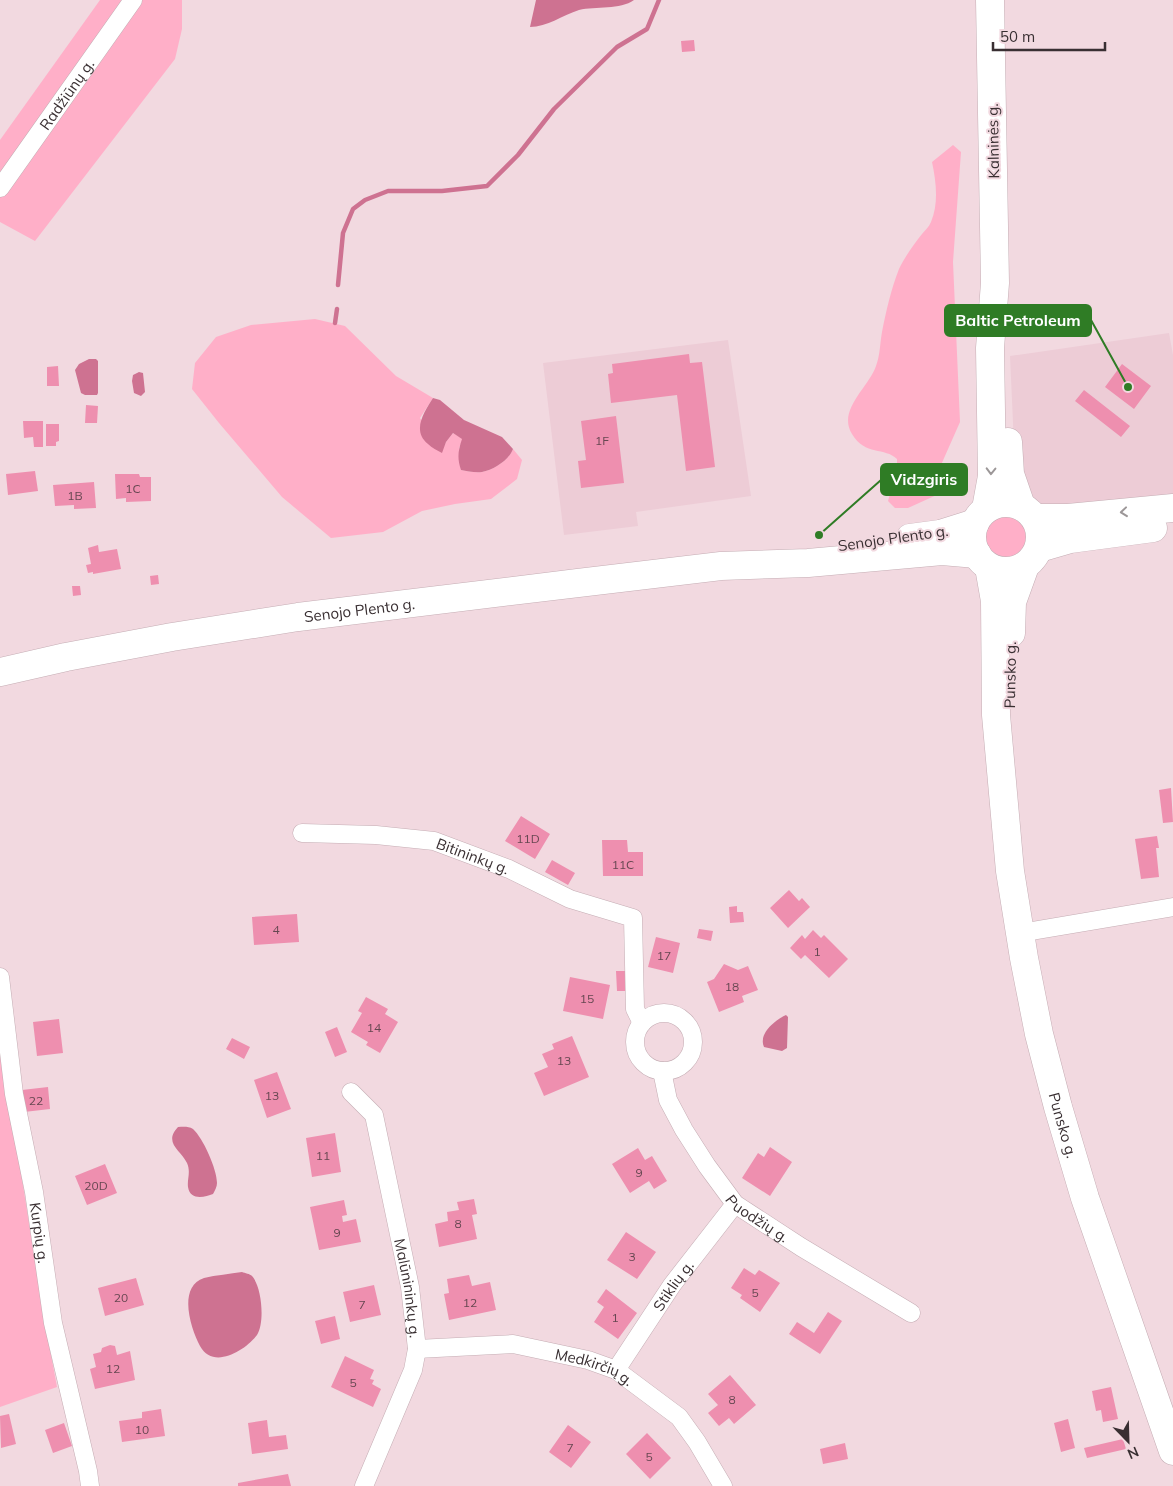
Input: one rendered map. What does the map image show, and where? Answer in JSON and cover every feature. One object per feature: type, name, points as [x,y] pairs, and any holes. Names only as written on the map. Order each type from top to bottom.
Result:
[{"type":"main road","name":"Kalninės g.","points":[[981,516],[992,476],[990,348],[995,283],[990,0]]},
{"type":"main road","name":"Kalninės g.","points":[[995,283],[1003,348],[1010,474],[1028,512]]},
{"type":"main road","points":[[1173,508],[1068,518],[1028,512],[1009,503],[1003,503],[997,504],[981,516],[972,533],[973,544],[983,560],[1001,571],[1014,571],[1032,557],[1070,539],[1173,525]]},
{"type":"main road","points":[[1028,512],[1040,528],[1041,538],[1032,557]]},
{"type":"main road","name":"Senojo Plento g.","points":[[0,672],[162,639],[298,617],[721,566],[809,549],[940,534],[981,516]]},
{"type":"main road","name":"Senojo Plento g.","points":[[721,566],[808,563],[942,551],[983,560]]},
{"type":"main road","name":"Punsko g.","points":[[1004,787],[1009,715],[1012,602],[1032,557]]},
{"type":"main road","name":"Punsko g.","points":[[983,560],[995,601],[996,715],[1004,787],[1010,871],[1039,1034],[1058,1107],[1089,1207],[1173,1451]]},
{"type":"street","name":"Radžiūnų g.","points":[[0,188],[133,0]]},
{"type":"street","name":"Bitininkų g.","points":[[302,833],[376,835],[434,841],[509,869],[570,900],[633,918],[635,1009],[642,1023]]},
{"type":"street","points":[[1020,933],[1173,907]]},
{"type":"street","name":"Kurpių g.","points":[[0,977],[14,1094],[34,1192],[54,1323],[90,1486]]},
{"type":"street","points":[[666,1013],[675,1015],[683,1020],[689,1027],[693,1044],[691,1053],[686,1061],[671,1070],[662,1071],[653,1069],[645,1064],[636,1049],[635,1040],[637,1031],[642,1023],[649,1017],[666,1013]]},
{"type":"street","name":"Puodžių g.","points":[[662,1071],[668,1100],[684,1130],[734,1204],[911,1313]]},
{"type":"street","name":"Malūnininkų g.","points":[[351,1092],[374,1114],[410,1287],[417,1349],[412,1370],[364,1486]]},
{"type":"street","name":"Stiklių g.","points":[[616,1370],[672,1285],[734,1204]]},
{"type":"street","name":"Medkirčių g.","points":[[417,1349],[513,1344],[588,1360],[616,1370],[679,1417],[697,1442],[723,1486]]},
{"type":"shaded area","points":[[100,0],[182,0],[182,29],[175,59],[35,241],[0,222],[0,140]]},
{"type":"shaded area","points":[[536,0],[634,0],[615,7],[579,10],[549,23],[530,27]]},
{"type":"shaded area","points":[[953,145],[961,152],[953,262],[960,422],[941,465],[941,493],[908,508],[895,508],[888,501],[897,470],[897,459],[887,453],[863,446],[857,441],[848,425],[848,416],[851,407],[876,366],[887,309],[899,269],[934,215],[936,192],[932,162]]},
{"type":"shaded area","points":[[315,319],[345,326],[396,376],[433,398],[420,418],[441,452],[453,433],[463,439],[459,448],[461,470],[471,472],[487,471],[505,461],[513,449],[522,460],[517,479],[491,499],[422,511],[383,532],[331,538],[282,497],[192,389],[195,363],[216,337],[251,325]]},
{"type":"shaded area","points":[[1169,333],[1173,355],[1173,503],[1046,508],[1028,493],[1015,467],[1010,356]]},
{"type":"shaded area","points":[[728,340],[751,496],[636,512],[638,526],[564,535],[543,363]]},
{"type":"shaded area","points":[[89,359],[96,359],[98,361],[97,395],[81,393],[75,370],[79,364]]},
{"type":"shaded area","points":[[139,372],[143,373],[145,392],[141,396],[134,393],[132,381],[133,375]]},
{"type":"shaded area","points":[[433,398],[440,400],[464,420],[502,437],[513,449],[511,453],[500,464],[491,469],[482,472],[461,470],[458,454],[462,439],[453,433],[446,442],[442,453],[423,439],[420,433],[423,415]]},
{"type":"shaded area","points":[[1004,508],[1015,511],[1023,518],[1028,527],[1030,538],[1028,548],[1023,556],[1014,562],[1000,564],[986,550],[983,532],[988,520],[997,511]]},
{"type":"shaded area","points":[[786,1015],[788,1017],[787,1048],[782,1051],[764,1047],[763,1037],[765,1032],[777,1020]]},
{"type":"shaded area","points":[[0,1039],[43,1312],[57,1387],[0,1407]]},
{"type":"shaded area","points":[[178,1127],[193,1129],[205,1146],[212,1162],[217,1183],[213,1194],[198,1197],[189,1191],[188,1166],[172,1138]]},
{"type":"shaded area","points":[[242,1272],[252,1276],[260,1296],[262,1314],[257,1335],[237,1352],[221,1357],[213,1357],[200,1346],[193,1329],[188,1309],[188,1299],[191,1290],[196,1283],[204,1278]]},
{"type":"building","points":[[694,40],[695,51],[682,52],[681,41]]},
{"type":"building","points":[[689,354],[690,363],[702,362],[715,467],[686,471],[677,395],[611,403],[608,374],[613,373],[612,364]]},
{"type":"building","points":[[1122,364],[1151,386],[1134,409],[1105,387]]},
{"type":"building","points":[[58,366],[59,386],[47,386],[47,367]]},
{"type":"building","points":[[1084,390],[1130,426],[1121,437],[1075,401]]},
{"type":"building","points":[[86,405],[98,406],[97,423],[85,423]]},
{"type":"building","points":[[616,416],[624,483],[581,488],[578,461],[586,460],[581,421]]},
{"type":"building","points":[[23,421],[43,421],[43,447],[34,447],[33,437],[24,438]]},
{"type":"building","points":[[46,424],[59,424],[59,441],[56,442],[56,446],[46,446]]},
{"type":"building","points":[[35,471],[38,491],[8,495],[6,474]]},
{"type":"building","points":[[115,474],[139,474],[140,477],[151,477],[151,501],[126,502],[126,498],[116,499]]},
{"type":"building","points":[[94,482],[96,508],[74,509],[74,505],[55,506],[53,485]]},
{"type":"building","points":[[98,545],[99,552],[117,549],[121,569],[93,574],[93,572],[88,573],[86,565],[91,564],[88,548]]},
{"type":"building","points":[[158,575],[159,584],[151,585],[150,576]]},
{"type":"building","points":[[72,586],[80,586],[81,595],[73,596]]},
{"type":"building","points":[[1171,788],[1173,822],[1163,823],[1159,790]]},
{"type":"building","points":[[521,816],[550,834],[535,859],[505,841]]},
{"type":"building","points":[[1157,836],[1159,848],[1156,848],[1159,877],[1141,879],[1135,839]]},
{"type":"building","points":[[602,840],[627,840],[628,852],[643,852],[643,876],[603,876]]},
{"type":"building","points":[[552,860],[575,873],[568,885],[545,872]]},
{"type":"building","points":[[789,890],[799,901],[802,898],[810,907],[788,928],[770,908]]},
{"type":"building","points":[[737,906],[737,912],[743,912],[744,922],[730,923],[729,907]]},
{"type":"building","points":[[297,914],[299,942],[254,945],[252,917]]},
{"type":"building","points":[[699,929],[713,931],[711,941],[697,938]]},
{"type":"building","points":[[813,930],[821,938],[824,935],[848,959],[829,978],[805,955],[801,959],[790,948],[802,935],[805,939]]},
{"type":"building","points":[[656,937],[680,943],[673,973],[648,967]]},
{"type":"building","points":[[724,964],[738,970],[748,966],[758,990],[742,996],[744,1002],[719,1012],[707,982],[714,979]]},
{"type":"building","points":[[616,971],[627,971],[627,991],[617,991]]},
{"type":"building","points":[[570,977],[610,985],[603,1019],[563,1011]]},
{"type":"building","points":[[366,997],[388,1009],[385,1014],[398,1022],[380,1053],[366,1045],[368,1042],[351,1032],[362,1013],[358,1011]]},
{"type":"building","points":[[59,1019],[63,1053],[37,1056],[33,1022]]},
{"type":"building","points":[[337,1027],[347,1052],[335,1057],[325,1032]]},
{"type":"building","points":[[572,1036],[589,1077],[544,1096],[534,1073],[548,1067],[542,1054],[554,1049],[552,1044]]},
{"type":"building","points":[[232,1038],[250,1047],[244,1059],[226,1049]]},
{"type":"building","points":[[277,1072],[291,1109],[267,1118],[254,1080]]},
{"type":"building","points":[[48,1087],[50,1109],[24,1112],[22,1090]]},
{"type":"building","points":[[335,1133],[341,1172],[312,1177],[306,1138]]},
{"type":"building","points":[[770,1147],[792,1162],[770,1196],[742,1178],[758,1153],[764,1157]]},
{"type":"building","points":[[638,1148],[645,1160],[652,1156],[667,1181],[654,1189],[649,1181],[630,1193],[612,1164]]},
{"type":"building","points":[[105,1164],[117,1193],[87,1205],[75,1176]]},
{"type":"building","points":[[474,1199],[477,1214],[472,1215],[477,1239],[439,1247],[435,1224],[448,1221],[447,1212],[459,1210],[457,1202]]},
{"type":"building","points":[[344,1200],[347,1215],[342,1216],[343,1222],[356,1219],[361,1242],[319,1250],[310,1207]]},
{"type":"building","points":[[626,1232],[656,1252],[637,1279],[607,1260]]},
{"type":"building","points":[[744,1268],[755,1275],[759,1270],[780,1283],[760,1312],[740,1298],[742,1295],[731,1288]]},
{"type":"building","points":[[469,1275],[472,1286],[490,1282],[496,1310],[449,1320],[444,1294],[449,1293],[447,1279]]},
{"type":"building","points":[[136,1278],[144,1305],[105,1316],[98,1288]]},
{"type":"building","points":[[374,1285],[381,1315],[350,1322],[343,1292]]},
{"type":"building","points":[[606,1289],[637,1313],[618,1339],[594,1322],[604,1307],[597,1302]]},
{"type":"building","points":[[828,1312],[842,1321],[820,1354],[789,1334],[797,1322],[814,1333]]},
{"type":"building","points":[[335,1316],[340,1339],[321,1344],[315,1321]]},
{"type":"building","points":[[110,1345],[115,1346],[117,1355],[130,1351],[135,1380],[95,1389],[90,1369],[96,1367],[93,1354],[101,1352],[102,1348]]},
{"type":"building","points":[[345,1356],[374,1370],[370,1379],[374,1380],[372,1384],[381,1389],[373,1407],[331,1387]]},
{"type":"building","points":[[730,1375],[756,1405],[734,1424],[729,1418],[719,1426],[708,1413],[718,1405],[708,1394]]},
{"type":"building","points":[[1111,1387],[1118,1419],[1103,1422],[1101,1410],[1096,1411],[1092,1391]]},
{"type":"building","points":[[161,1409],[165,1436],[122,1442],[119,1421],[142,1418],[142,1412]]},
{"type":"building","points":[[9,1414],[16,1444],[1,1448],[0,1416]]},
{"type":"building","points":[[1068,1419],[1075,1448],[1061,1452],[1054,1423]]},
{"type":"building","points":[[267,1420],[269,1437],[286,1435],[288,1449],[252,1454],[248,1423]]},
{"type":"building","points":[[64,1423],[72,1446],[53,1453],[45,1430]]},
{"type":"building","points":[[568,1425],[591,1442],[571,1468],[549,1452]]},
{"type":"building","points":[[647,1433],[671,1458],[650,1479],[626,1454]]},
{"type":"building","points":[[1123,1439],[1126,1449],[1087,1458],[1084,1448]]},
{"type":"building","points":[[845,1443],[848,1459],[823,1464],[820,1449]]},
{"type":"building","points":[[288,1474],[291,1486],[238,1486],[238,1483]]},
{"type":"waterway","points":[[338,285],[343,233],[353,209],[365,200],[388,191],[442,191],[487,186],[518,155],[554,109],[617,47],[647,29],[659,0]]},
{"type":"waterway","points":[[335,323],[337,309]]},
{"type":"place","name":"Baltic Petroleum","points":[[1128,387]]},
{"type":"place","name":"Vidzgiris","points":[[819,535]]}]
